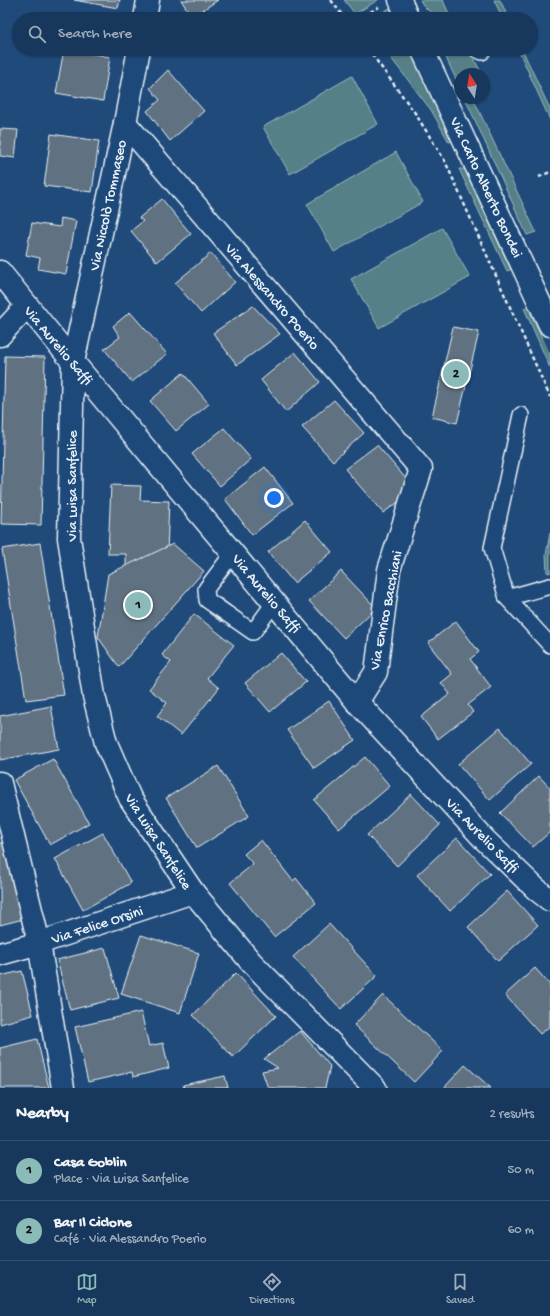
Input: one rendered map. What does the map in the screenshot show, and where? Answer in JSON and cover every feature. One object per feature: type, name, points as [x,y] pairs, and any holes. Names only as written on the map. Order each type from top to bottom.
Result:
[{"type":"street","points":[[146,12],[148,0]]},
{"type":"street","points":[[395,1],[403,12]]},
{"type":"street","name":"Via Niccolò Tommaseo","points":[[73,362],[125,123],[138,56]]},
{"type":"street","name":"Via Carlo Alberto Bondei","points":[[425,56],[550,325]]},
{"type":"street","name":"Via Alessandro Poerio","points":[[125,123],[421,469]]},
{"type":"street","name":"Via Aurelio Saffi","points":[[0,272],[73,362],[357,702],[484,840],[536,889],[550,900]]},
{"type":"street","points":[[0,334],[27,306]]},
{"type":"street","name":"Via Luisa Sanfelice","points":[[73,362],[69,538],[94,696],[106,743],[130,798],[193,892],[251,962],[375,1088]]},
{"type":"street","name":"Via Enrico Bacchiani","points":[[357,702],[376,672],[389,570],[421,469]]},
{"type":"street","points":[[0,783],[39,943],[63,1088]]},
{"type":"street","name":"Via Felice Orsini","points":[[0,954],[39,943],[193,892]]},
{"type":"lane","points":[[395,1],[410,12]]},
{"type":"lane","points":[[522,415],[492,548],[507,598],[550,645]]},
{"type":"lane","points":[[232,552],[206,589],[207,600],[253,632],[274,603]]},
{"type":"lane","points":[[507,598],[550,586]]},
{"type":"path","points":[[331,0],[340,12]]},
{"type":"path","points":[[372,12],[395,1]]},
{"type":"path","points":[[373,56],[415,113],[445,161],[550,397]]},
{"type":"path","points":[[539,177],[550,172]]},
{"type":"green space","points":[[344,0],[378,0],[358,12],[353,12]]},
{"type":"green space","points":[[420,0],[443,0],[448,12],[430,12]]},
{"type":"green space","points":[[494,0],[500,0],[506,12],[500,12]]},
{"type":"green space","points":[[390,8],[392,12],[383,12]]},
{"type":"green space","points":[[389,56],[413,56],[453,141],[449,142],[431,110]]},
{"type":"green space","points":[[445,56],[471,56],[479,68],[454,68],[454,75]]},
{"type":"green space","points":[[521,56],[525,56],[550,109],[550,120]]},
{"type":"green space","points":[[352,76],[378,124],[290,174],[263,127]]},
{"type":"green space","points":[[468,104],[476,104],[536,232],[527,235]]},
{"type":"green space","points":[[396,152],[423,202],[334,252],[307,204]]},
{"type":"green space","points":[[459,169],[466,169],[512,269],[507,271]]},
{"type":"green space","points":[[442,228],[470,277],[379,328],[351,279]]},
{"type":"green space","points":[[528,307],[550,355],[550,368],[524,308]]},
{"type":"green space","points":[[550,533],[550,573],[547,572],[546,555]]},
{"type":"building","points":[[74,0],[120,0],[118,8]]},
{"type":"building","points":[[181,0],[218,0],[200,12],[189,12]]},
{"type":"building","points":[[63,56],[110,57],[103,101],[56,93]]},
{"type":"building","points":[[168,70],[204,111],[170,141],[147,111],[160,100],[150,88]]},
{"type":"building","points":[[0,129],[18,130],[15,158],[0,156]]},
{"type":"building","points":[[51,134],[99,141],[92,192],[44,186]]},
{"type":"building","points":[[162,199],[191,234],[157,262],[131,231],[143,221],[139,218]]},
{"type":"building","points":[[61,218],[76,221],[66,274],[38,269],[40,258],[26,255],[32,223],[60,227]]},
{"type":"building","points":[[211,253],[235,282],[201,313],[175,283]]},
{"type":"building","points":[[253,306],[280,334],[237,365],[213,333]]},
{"type":"building","points":[[130,312],[167,354],[132,382],[104,349],[120,337],[113,326]]},
{"type":"building","points":[[453,327],[479,332],[457,423],[432,417]]},
{"type":"building","points":[[295,352],[320,382],[286,412],[261,380]]},
{"type":"building","points":[[5,356],[45,357],[41,525],[1,524]]},
{"type":"building","points":[[183,373],[209,404],[176,431],[150,401]]},
{"type":"building","points":[[334,400],[364,433],[333,461],[302,427]]},
{"type":"building","points":[[224,428],[251,459],[220,486],[192,454]]},
{"type":"building","points":[[377,445],[407,480],[404,498],[383,513],[345,469]]},
{"type":"building","points":[[265,467],[293,503],[252,535],[225,499]]},
{"type":"building","points":[[111,485],[141,486],[140,500],[169,501],[167,553],[193,573],[167,605],[156,613],[116,583],[126,570],[126,554],[108,554]]},
{"type":"building","points":[[305,520],[332,552],[294,583],[268,552]]},
{"type":"building","points":[[40,543],[64,695],[26,700],[2,549]]},
{"type":"building","points":[[173,544],[204,571],[119,667],[98,637],[108,574]]},
{"type":"building","points":[[341,571],[376,608],[344,638],[309,601]]},
{"type":"building","points":[[220,598],[232,607],[221,622],[209,613]]},
{"type":"building","points":[[194,614],[234,645],[207,678],[219,688],[181,735],[157,716],[167,703],[149,689],[171,662],[162,655]]},
{"type":"building","points":[[456,621],[479,652],[470,659],[491,687],[468,705],[473,712],[438,739],[421,717],[450,694],[441,683],[452,674],[428,643]]},
{"type":"building","points":[[281,653],[306,682],[270,712],[245,683]]},
{"type":"building","points":[[329,701],[355,740],[314,768],[287,730]]},
{"type":"building","points":[[51,706],[59,749],[0,760],[0,716]]},
{"type":"building","points":[[500,728],[531,764],[490,800],[458,764]]},
{"type":"building","points":[[365,757],[390,786],[339,829],[314,800]]},
{"type":"building","points":[[53,759],[89,823],[50,845],[14,780]]},
{"type":"building","points":[[218,766],[249,816],[197,848],[166,798]]},
{"type":"building","points":[[539,776],[550,788],[550,832],[533,847],[500,813]]},
{"type":"building","points":[[411,794],[440,825],[397,866],[367,835]]},
{"type":"building","points":[[103,833],[131,883],[83,910],[55,859]]},
{"type":"building","points":[[457,838],[490,874],[450,911],[417,875]]},
{"type":"building","points":[[16,839],[35,916],[0,925],[0,843]]},
{"type":"building","points":[[261,840],[293,881],[296,878],[316,903],[274,937],[230,883],[253,864],[244,854]]},
{"type":"building","points":[[507,891],[538,925],[498,961],[468,927]]},
{"type":"building","points":[[329,924],[377,976],[341,1009],[293,957]]},
{"type":"building","points":[[141,935],[199,953],[180,1013],[121,994]]},
{"type":"building","points":[[105,948],[119,998],[70,1010],[57,960]]},
{"type":"building","points":[[535,968],[550,985],[550,1026],[540,1034],[505,995]]},
{"type":"building","points":[[22,971],[33,1015],[0,1024],[0,976]]},
{"type":"building","points":[[236,973],[276,1016],[233,1057],[193,1015]]},
{"type":"building","points":[[383,995],[443,1051],[414,1082],[354,1025]]},
{"type":"building","points":[[141,1012],[149,1046],[163,1043],[169,1068],[133,1077],[132,1072],[88,1082],[75,1027]]},
{"type":"building","points":[[300,1031],[330,1066],[325,1088],[268,1088],[262,1071],[278,1068],[264,1059]]},
{"type":"building","points":[[37,1039],[49,1088],[0,1088],[0,1048]]},
{"type":"building","points":[[465,1065],[491,1088],[444,1088]]},
{"type":"building","points":[[225,1076],[228,1088],[184,1088],[183,1085]]},
{"type":"place","name":"Bar Il Ciclone","points":[[456,374]]},
{"type":"place","name":"Casa Goblin","points":[[138,605]]}]
